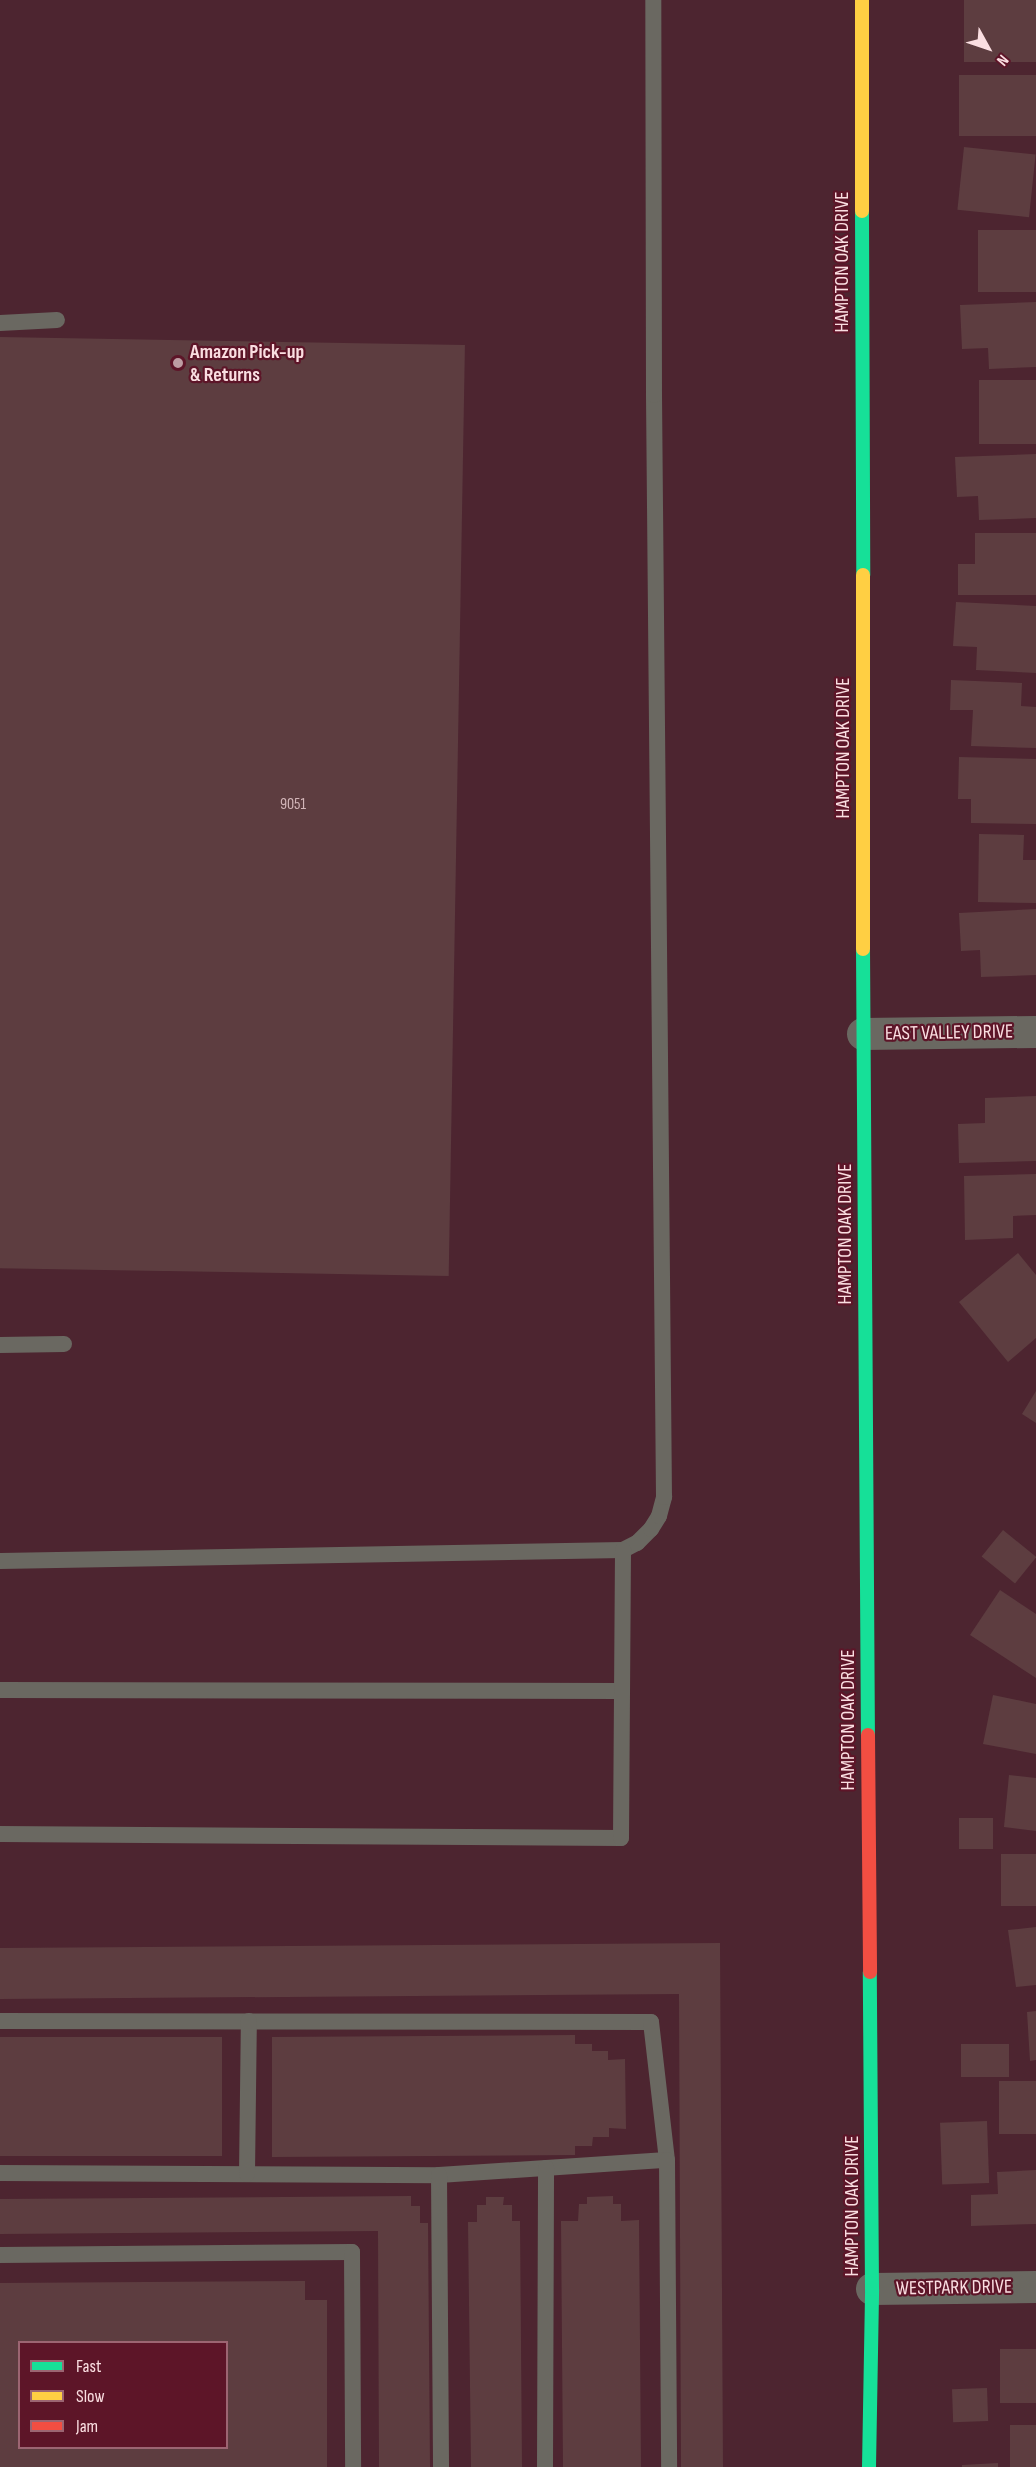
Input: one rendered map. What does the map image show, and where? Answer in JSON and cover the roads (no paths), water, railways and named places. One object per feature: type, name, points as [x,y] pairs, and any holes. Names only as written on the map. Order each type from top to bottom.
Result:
[{"type":"street","name":"HAMPTON OAK DRIVE","points":[[862,0],[863,1034],[872,2289],[868,2467]]},
{"type":"street","name":"EAST VALLEY DRIVE","points":[[863,1034],[1036,1032]]},
{"type":"street","name":"WESTPARK DRIVE","points":[[872,2289],[1036,2287]]},
{"type":"lane","points":[[0,1561],[623,1550],[637,1544],[659,1516],[664,1497],[654,419],[653,0]]},
{"type":"lane","points":[[0,323],[57,320]]},
{"type":"lane","points":[[0,1345],[64,1344]]},
{"type":"lane","points":[[0,1834],[621,1838],[623,1550]]},
{"type":"lane","points":[[0,1690],[622,1691]]},
{"type":"lane","points":[[0,2020],[651,2022],[667,2160],[669,2467]]},
{"type":"lane","points":[[247,2174],[249,2021]]},
{"type":"lane","points":[[0,2173],[439,2175],[667,2160]]},
{"type":"lane","points":[[545,2467],[546,2168]]},
{"type":"lane","points":[[439,2175],[441,2467]]},
{"type":"lane","points":[[0,2255],[352,2252],[353,2467]]},
{"type":"place","name":"Amazon Pick-up & Returns","points":[[178,363]]}]
